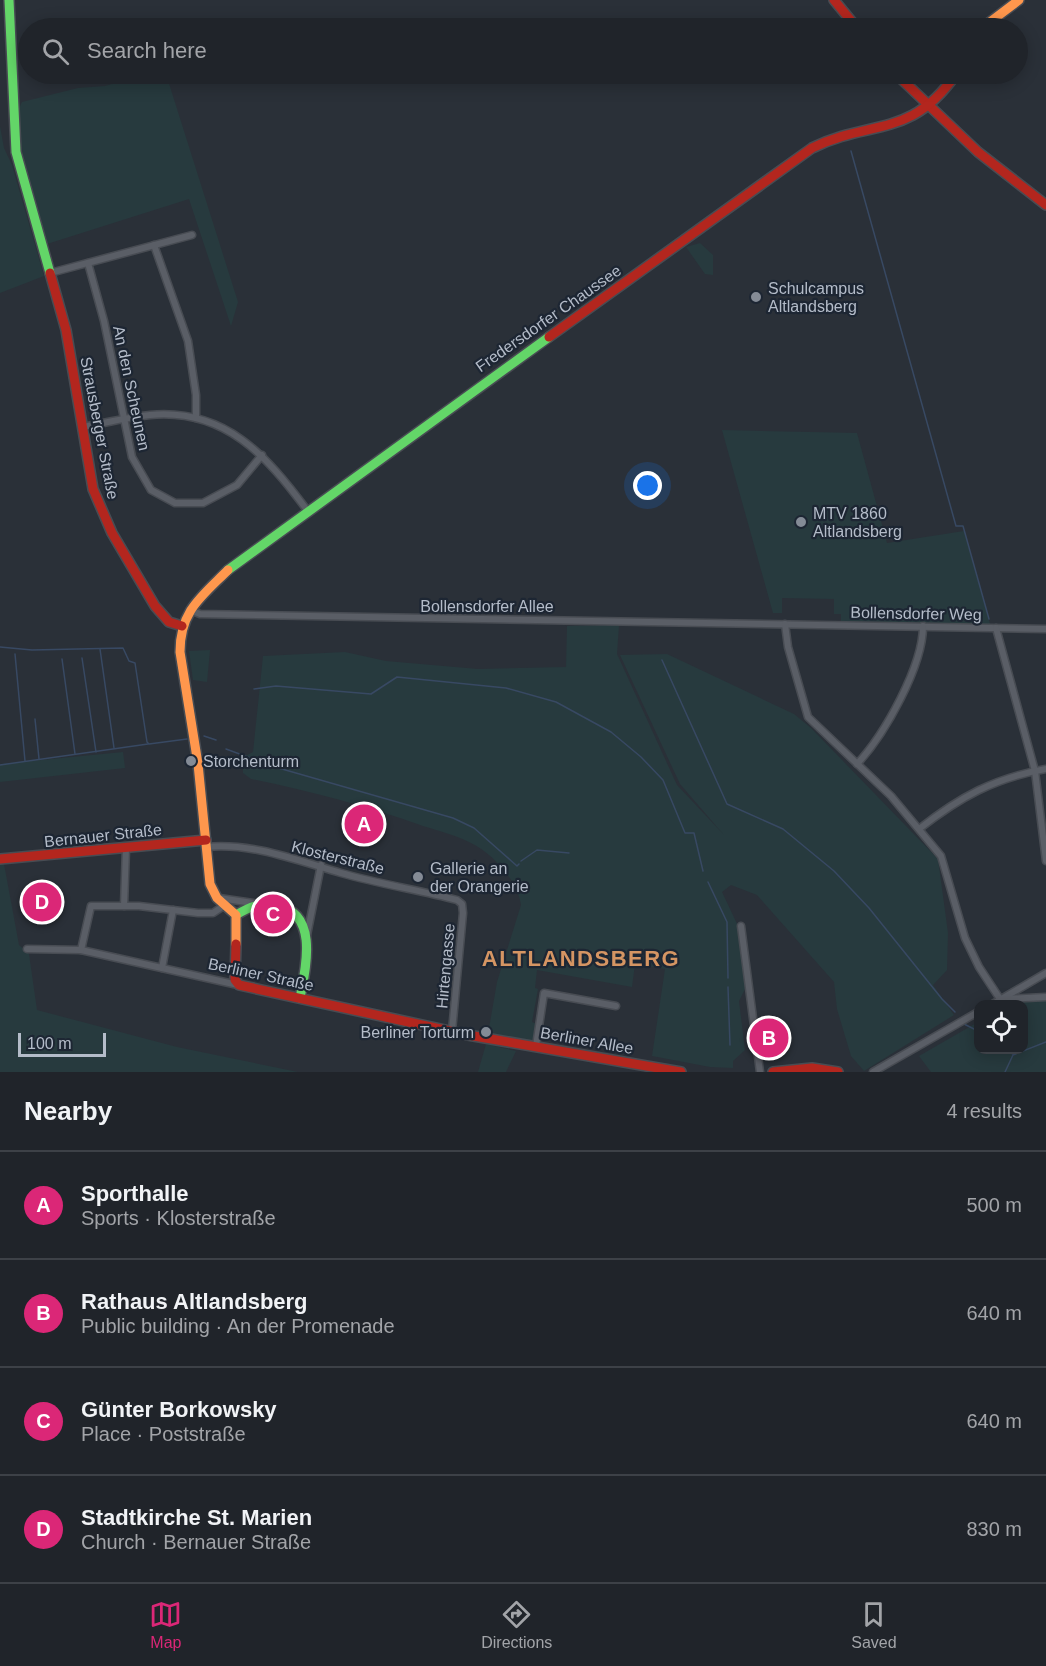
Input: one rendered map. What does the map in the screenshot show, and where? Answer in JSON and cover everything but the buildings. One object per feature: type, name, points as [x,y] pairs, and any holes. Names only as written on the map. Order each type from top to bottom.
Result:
[{"type":"main road","name":"Strausberger Straße","points":[[9,0],[15,143],[21,172],[66,330],[92,483],[102,512],[160,614],[169,622],[182,626]]},
{"type":"main road","points":[[834,0],[849,18]]},
{"type":"main road","points":[[995,18],[1019,0]]},
{"type":"main road","points":[[906,84],[978,152],[1046,205]]},
{"type":"main road","name":"Fredersdorfer Chaussee","points":[[182,626],[190,610],[218,577],[307,510],[808,150],[839,135],[897,124],[927,105],[949,84]]},
{"type":"main road","points":[[182,626],[180,652],[198,764],[210,884],[221,901],[236,915],[235,980],[239,985]]},
{"type":"main road","name":"Bernauer Straße","points":[[2,859],[206,843]]},
{"type":"main road","points":[[236,915],[254,904],[291,910],[298,917],[307,935],[300,998]]},
{"type":"main road","name":"Berliner Straße","points":[[239,985],[487,1038]]},
{"type":"main road","name":"Berliner Allee","points":[[487,1038],[681,1072]]},
{"type":"main road","points":[[773,1072],[812,1068],[838,1072]]},
{"type":"street","points":[[50,273],[192,235]]},
{"type":"street","points":[[154,245],[188,341],[196,395],[196,418]]},
{"type":"street","name":"An den Scheunen","points":[[88,263],[104,321],[123,420],[138,473],[151,490],[175,503],[203,503],[221,495],[243,479],[262,455]]},
{"type":"street","points":[[83,427],[155,414],[196,418],[226,430],[262,455],[278,470],[307,510]]},
{"type":"street","name":"Bollensdorfer Allee","points":[[190,610],[200,614],[785,624]]},
{"type":"street","points":[[785,624],[788,647],[808,717],[891,796],[943,860],[954,907],[965,938],[979,967],[1000,999]]},
{"type":"street","name":"Bollensdorfer Weg","points":[[785,624],[1046,629]]},
{"type":"street","points":[[857,764],[872,746],[898,700],[922,641],[923,626]]},
{"type":"street","points":[[996,628],[1035,771],[1046,861]]},
{"type":"street","points":[[919,829],[969,793],[999,780],[1046,769]]},
{"type":"street","name":"Klosterstraße","points":[[206,843],[321,865],[338,872],[442,896],[462,904]]},
{"type":"street","points":[[124,906],[126,848]]},
{"type":"street","points":[[307,935],[321,865]]},
{"type":"street","points":[[81,950],[91,906],[124,906],[213,913],[221,901],[254,904]]},
{"type":"street","name":"Hirtengasse","points":[[452,1031],[456,1006],[462,904]]},
{"type":"street","points":[[162,968],[172,910]]},
{"type":"street","points":[[291,910],[310,912]]},
{"type":"street","points":[[741,926],[760,1072]]},
{"type":"street","name":"Berliner Straße","points":[[27,949],[81,950],[239,985]]},
{"type":"street","points":[[1000,999],[1046,973]]},
{"type":"street","points":[[536,1046],[544,993],[616,1006]]},
{"type":"street","points":[[1000,999],[1046,997]]},
{"type":"street","points":[[873,1072],[974,1014]]},
{"type":"green space","points":[[169,84],[238,302],[231,326],[189,199],[47,244],[21,150],[18,114],[22,102],[78,88]]},
{"type":"green space","points":[[0,126],[4,148],[12,165],[44,276],[0,293]]},
{"type":"green space","points":[[700,243],[713,255],[713,275],[705,274],[686,247]]},
{"type":"green space","points":[[722,430],[857,433],[887,543],[964,531],[990,624],[841,621],[841,614],[834,614],[834,599],[782,598],[782,613],[773,613]]},
{"type":"green space","points":[[619,625],[617,654],[677,785],[724,835],[680,784],[620,655],[667,654],[794,714],[811,728],[938,859],[948,933],[947,970],[933,985],[954,1015],[864,1071],[851,1056],[837,1009],[834,982],[757,895],[731,885],[722,892],[739,928],[747,985],[739,1001],[745,1050],[733,1061],[733,1068],[710,1067],[652,1056],[665,969],[635,964],[632,987],[537,970],[535,988],[538,989],[532,1022],[537,1024],[532,1041],[488,1034],[497,982],[521,905],[515,887],[503,869],[479,848],[453,835],[338,800],[251,779],[243,773],[243,757],[253,752],[263,656],[345,652],[386,661],[478,669],[566,667],[567,626]]},
{"type":"green space","points":[[210,650],[207,682],[193,680],[189,651]]},
{"type":"green space","points":[[123,752],[125,768],[0,782],[0,764]]},
{"type":"green space","points":[[4,864],[19,945],[29,954],[37,1010],[177,1047],[298,1072],[0,1072],[0,865]]},
{"type":"green space","points":[[1028,1000],[1046,1000],[1046,1072],[931,1072],[919,1056],[974,1024],[974,1054],[1028,1054]]},
{"type":"green space","points":[[486,1044],[516,1051],[506,1072],[478,1072]]},
{"type":"waterway","points":[[851,151],[956,526],[963,526],[989,619]]},
{"type":"waterway","points":[[0,647],[32,650],[123,648],[129,661],[135,663],[147,742],[149,744],[187,739]]},
{"type":"waterway","points":[[100,649],[114,748]]},
{"type":"waterway","points":[[15,654],[25,761]]},
{"type":"waterway","points":[[82,658],[96,752]]},
{"type":"waterway","points":[[62,659],[75,754]]},
{"type":"waterway","points":[[662,660],[727,804],[783,829],[834,871],[869,908],[955,1012]]},
{"type":"waterway","points":[[254,689],[276,686],[371,694],[397,677],[506,688],[556,702],[611,732],[641,757],[663,780],[685,833],[694,833],[703,871]]},
{"type":"waterway","points":[[35,719],[39,759]]},
{"type":"waterway","points":[[204,736],[216,740]]},
{"type":"waterway","points":[[0,765],[148,744]]},
{"type":"waterway","points":[[226,749],[275,767],[453,818],[474,828],[517,866],[519,864]]},
{"type":"waterway","points":[[521,861],[537,850],[569,853]]},
{"type":"waterway","points":[[708,882],[727,922],[728,978]]},
{"type":"waterway","points":[[728,987],[730,1045]]},
{"type":"waterway","points":[[964,1024],[974,1029]]},
{"type":"waterway","points":[[1005,1072],[1013,1055],[1046,1042]]},
{"type":"traffic: fast","points":[[9,0],[16,152],[50,273]]},
{"type":"traffic: fast","points":[[228,570],[549,337]]},
{"type":"traffic: fast","points":[[236,915],[255,906],[270,905],[290,910],[299,919],[306,943],[305,971],[300,998]]},
{"type":"traffic: slow","points":[[995,18],[1019,0]]},
{"type":"traffic: slow","points":[[228,570],[201,597],[188,615],[181,638],[180,652],[198,764],[210,884],[217,898],[236,915],[236,944]]},
{"type":"traffic: jam","points":[[834,0],[849,18]]},
{"type":"traffic: jam","points":[[907,84],[978,152],[1046,205]]},
{"type":"traffic: jam","points":[[549,337],[812,148],[833,139],[889,125],[906,118],[923,109],[948,84]]},
{"type":"traffic: jam","points":[[50,273],[66,330],[93,489],[112,533],[155,606],[169,622],[182,626]]},
{"type":"traffic: jam","points":[[0,859],[206,840]]},
{"type":"traffic: jam","points":[[236,944],[235,980],[239,985],[468,1035],[681,1072]]},
{"type":"traffic: jam","points":[[773,1072],[812,1068],[838,1072]]},
{"type":"place","name":"Schulcampus Altlandsberg","points":[[756,297]]},
{"type":"place","name":"MTV 1860 Altlandsberg","points":[[801,522]]},
{"type":"place","name":"Storchenturm","points":[[191,761]]},
{"type":"place","name":"Sporthalle","points":[[364,824]]},
{"type":"place","name":"Gallerie an der Orangerie","points":[[418,877]]},
{"type":"place","name":"Stadtkirche St. Marien","points":[[42,902]]},
{"type":"place","name":"Günter Borkowsky","points":[[273,914]]},
{"type":"place","name":"Berliner Torturm","points":[[486,1032]]},
{"type":"place","name":"Rathaus Altlandsberg","points":[[769,1038]]},
{"type":"district","name":"ALTLANDSBERG","points":[[581,958]]}]
